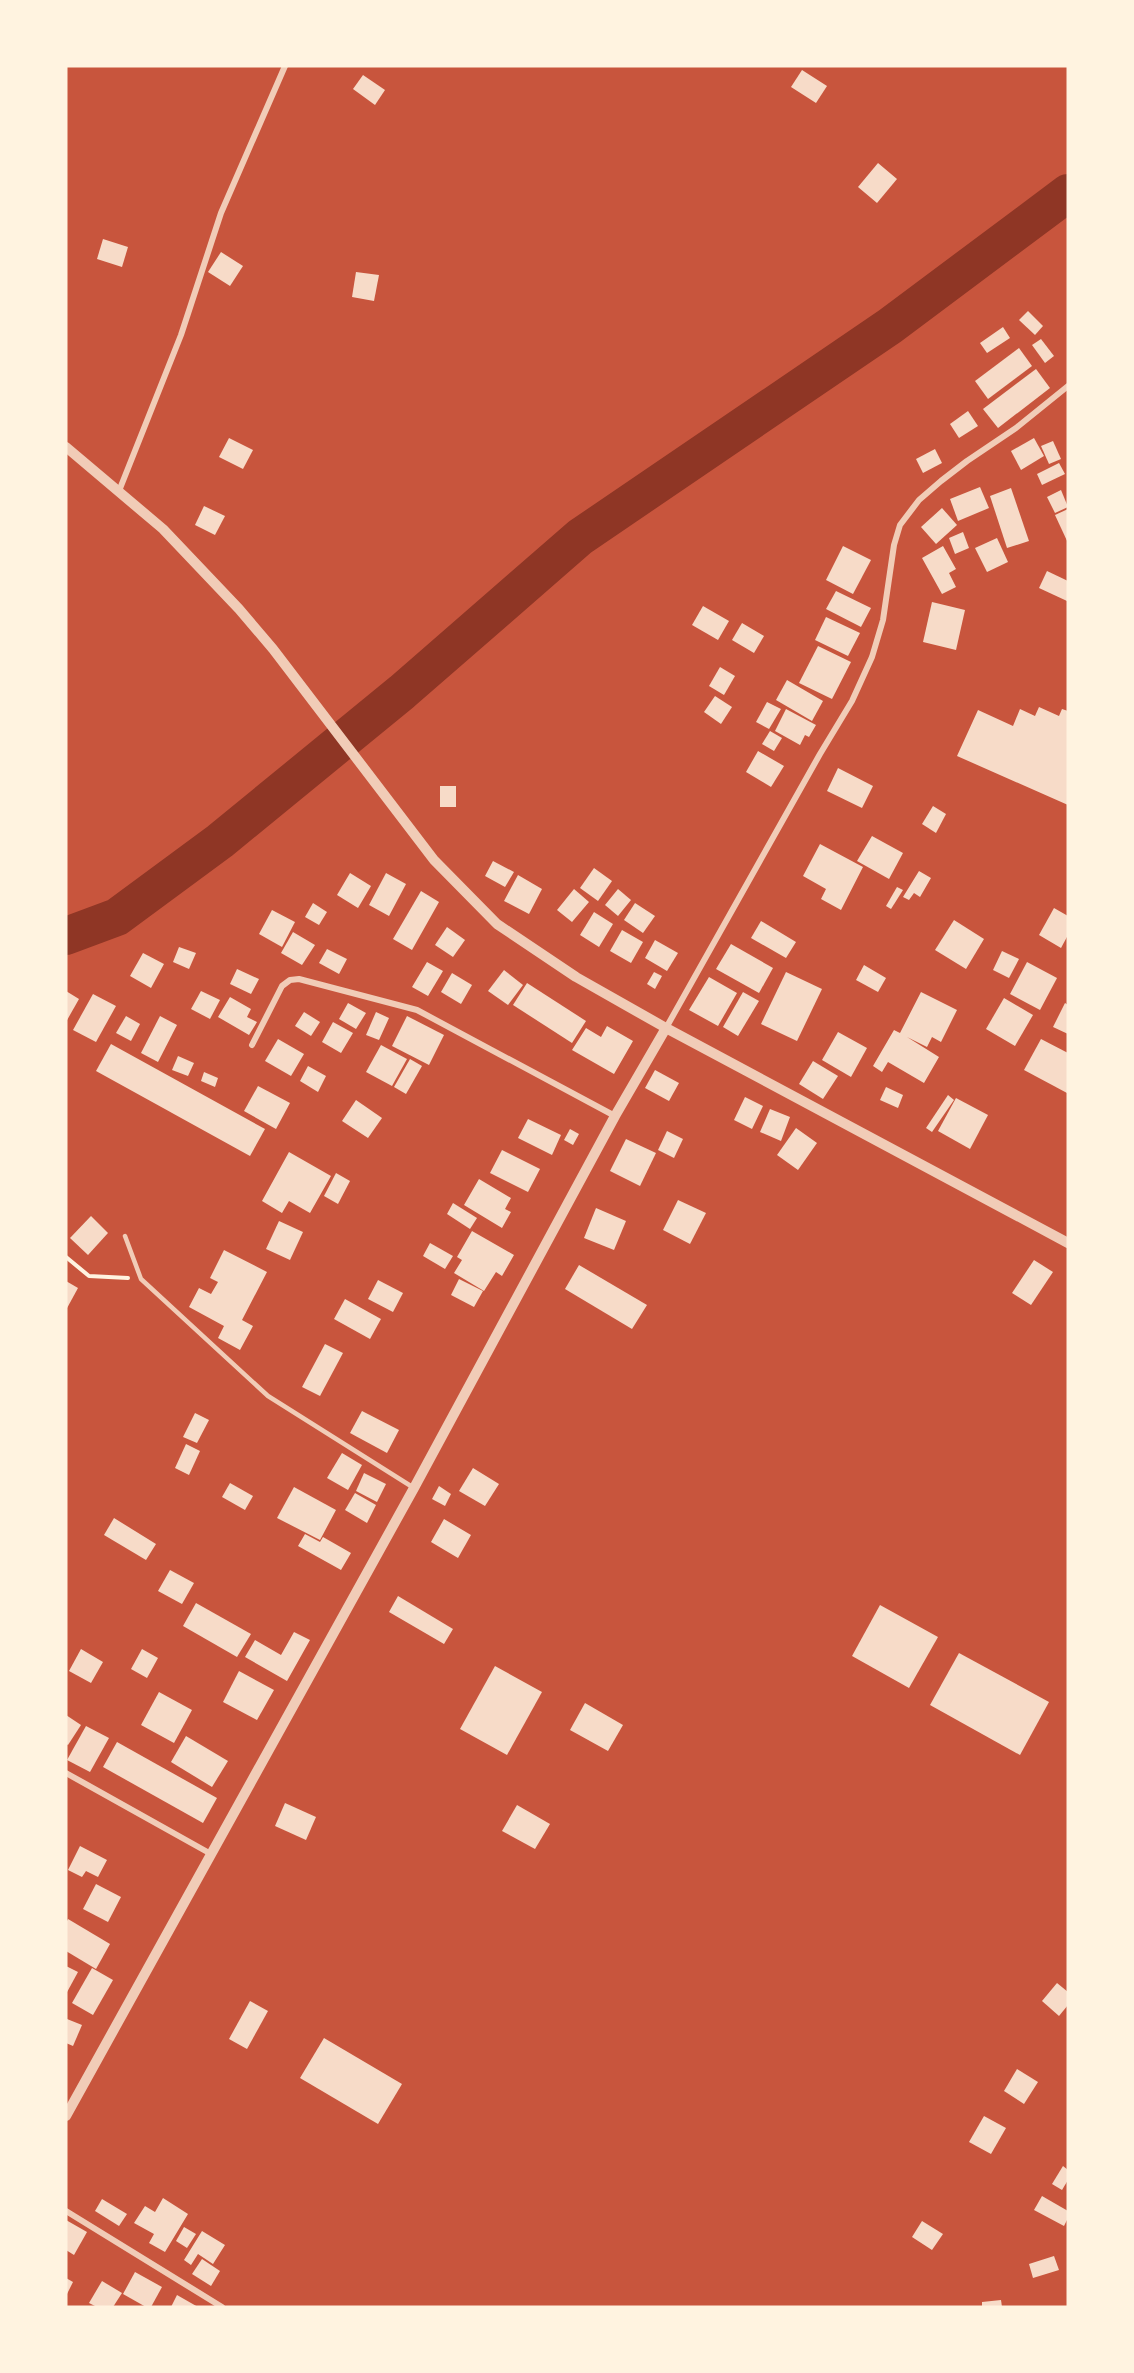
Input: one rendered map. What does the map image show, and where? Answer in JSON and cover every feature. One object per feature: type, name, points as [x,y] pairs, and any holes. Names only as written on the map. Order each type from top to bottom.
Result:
[{"type":"street","points":[[119,491],[181,335],[221,213],[285,66]]},
{"type":"street","points":[[66,2116],[414,1488],[615,1116],[852,701],[872,657],[883,620],[894,545],[900,525],[919,500],[941,481],[967,460],[1016,428],[1068,386]]},
{"type":"street","points":[[66,447],[163,529],[239,609],[434,860],[497,924],[576,977],[666,1028],[1068,1244]]},
{"type":"street","points":[[252,1045],[282,986],[290,980],[299,979],[417,1010],[615,1116]]},
{"type":"street","points":[[66,1773],[211,1854]]},
{"type":"street","points":[[66,2211],[222,2307]]},
{"type":"lane","points":[[125,1236],[141,1279],[268,1396],[414,1488]]},
{"type":"path","points":[[66,1257],[89,1275],[141,1279]]},
{"type":"building","points":[[802,70],[827,86],[816,103],[791,87]]},
{"type":"building","points":[[363,75],[385,90],[375,105],[353,89]]},
{"type":"building","points":[[878,163],[897,179],[877,203],[858,187]]},
{"type":"building","points":[[103,239],[128,247],[122,267],[97,259]]},
{"type":"building","points":[[221,252],[243,266],[230,286],[208,272]]},
{"type":"building","points":[[356,272],[379,275],[374,301],[352,297]]},
{"type":"building","points":[[1028,311],[1043,326],[1035,335],[1019,320]]},
{"type":"building","points":[[1003,327],[1010,338],[987,353],[980,343]]},
{"type":"building","points":[[1041,339],[1054,356],[1045,363],[1032,345]]},
{"type":"building","points":[[1019,348],[1032,366],[988,399],[975,381]]},
{"type":"building","points":[[1036,369],[1050,388],[998,428],[983,409]]},
{"type":"building","points":[[968,411],[978,426],[959,438],[950,424]]},
{"type":"building","points":[[229,438],[253,450],[243,469],[219,457]]},
{"type":"building","points":[[1034,438],[1044,456],[1021,470],[1011,451]]},
{"type":"building","points":[[1053,441],[1061,459],[1049,464],[1041,446]]},
{"type":"building","points":[[935,449],[942,463],[923,473],[916,459]]},
{"type":"building","points":[[1059,463],[1065,474],[1042,485],[1037,474]]},
{"type":"building","points":[[980,487],[989,508],[958,521],[950,499]]},
{"type":"building","points":[[1011,488],[1029,541],[1007,548],[990,496]]},
{"type":"building","points":[[1061,490],[1068,507],[1055,513],[1047,497]]},
{"type":"building","points":[[204,506],[225,516],[215,535],[195,525]]},
{"type":"building","points":[[942,508],[957,525],[936,544],[921,527]]},
{"type":"building","points":[[1068,509],[1068,543],[1055,515]]},
{"type":"building","points":[[963,532],[969,548],[955,554],[949,538]]},
{"type":"building","points":[[997,538],[1008,562],[987,572],[975,548]]},
{"type":"building","points":[[843,546],[871,560],[853,594],[826,580]]},
{"type":"building","points":[[943,546],[956,569],[949,573],[956,587],[942,594],[922,558]]},
{"type":"building","points":[[1047,571],[1068,581],[1067,601],[1039,588]]},
{"type":"building","points":[[836,591],[871,608],[861,627],[826,609]]},
{"type":"building","points":[[932,602],[965,610],[956,650],[923,642]]},
{"type":"building","points":[[703,606],[729,621],[718,640],[692,625]]},
{"type":"building","points":[[826,617],[860,633],[848,656],[815,640]]},
{"type":"building","points":[[742,623],[764,636],[754,653],[732,640]]},
{"type":"building","points":[[818,646],[851,662],[832,699],[799,683]]},
{"type":"building","points":[[720,667],[735,676],[724,695],[709,686]]},
{"type":"building","points":[[787,680],[823,701],[812,721],[776,700]]},
{"type":"building","points":[[715,696],[732,707],[721,724],[704,712]]},
{"type":"building","points":[[767,702],[781,709],[769,729],[756,722]]},
{"type":"building","points":[[1039,707],[1059,716],[1062,709],[1068,711],[1068,805],[957,756],[978,710],[1013,726],[1020,709],[1035,716]]},
{"type":"building","points":[[786,709],[816,725],[809,737],[805,735],[800,745],[775,731]]},
{"type":"building","points":[[770,731],[782,738],[774,751],[762,744]]},
{"type":"building","points":[[758,751],[784,766],[771,787],[746,772]]},
{"type":"building","points":[[838,768],[873,786],[862,808],[827,791]]},
{"type":"building","points":[[440,786],[456,786],[456,807],[440,807]]},
{"type":"building","points":[[933,806],[946,814],[936,833],[922,824]]},
{"type":"building","points":[[872,836],[903,853],[889,879],[857,861]]},
{"type":"building","points":[[820,844],[863,867],[841,910],[821,899],[826,889],[803,876]]},
{"type":"building","points":[[493,861],[514,872],[505,887],[485,876]]},
{"type":"building","points":[[594,868],[612,881],[598,901],[580,888]]},
{"type":"building","points":[[919,871],[931,878],[920,897],[914,893],[909,900],[903,897]]},
{"type":"building","points":[[350,873],[371,886],[358,908],[337,895]]},
{"type":"building","points":[[386,873],[406,884],[389,916],[369,905]]},
{"type":"building","points":[[518,875],[542,889],[529,914],[504,901]]},
{"type":"building","points":[[897,887],[903,890],[891,909],[886,906]]},
{"type":"building","points":[[574,889],[589,902],[572,922],[557,910]]},
{"type":"building","points":[[618,889],[631,900],[618,916],[605,905]]},
{"type":"building","points":[[421,891],[439,902],[412,950],[393,939]]},
{"type":"building","points":[[313,903],[327,912],[319,925],[305,917]]},
{"type":"building","points":[[635,903],[655,916],[643,933],[624,920]]},
{"type":"building","points":[[1054,908],[1068,916],[1068,935],[1061,948],[1039,935]]},
{"type":"building","points":[[272,910],[295,922],[282,947],[259,934]]},
{"type":"building","points":[[594,912],[613,924],[599,947],[580,935]]},
{"type":"building","points":[[954,920],[984,939],[966,969],[935,950]]},
{"type":"building","points":[[761,921],[796,942],[786,958],[751,938]]},
{"type":"building","points":[[447,927],[465,940],[453,957],[435,945]]},
{"type":"building","points":[[622,930],[643,942],[631,963],[610,951]]},
{"type":"building","points":[[293,932],[315,945],[302,965],[281,953]]},
{"type":"building","points":[[655,940],[678,953],[667,971],[645,958]]},
{"type":"building","points":[[731,944],[773,968],[759,993],[716,969]]},
{"type":"building","points":[[179,947],[196,953],[189,969],[173,962]]},
{"type":"building","points":[[327,949],[347,959],[339,974],[319,963]]},
{"type":"building","points":[[1002,951],[1019,959],[1009,978],[993,970]]},
{"type":"building","points":[[143,953],[164,964],[151,988],[130,976]]},
{"type":"building","points":[[427,962],[443,971],[428,996],[412,987]]},
{"type":"building","points":[[1027,962],[1057,978],[1040,1010],[1010,994]]},
{"type":"building","points":[[864,965],[886,978],[878,992],[856,980]]},
{"type":"building","points":[[237,969],[259,979],[251,994],[230,984]]},
{"type":"building","points":[[504,970],[523,985],[508,1005],[488,991]]},
{"type":"building","points":[[654,972],[662,976],[655,989],[647,984]]},
{"type":"building","points":[[786,972],[822,989],[797,1041],[761,1024]]},
{"type":"building","points":[[452,973],[472,985],[461,1004],[441,992]]},
{"type":"building","points":[[709,977],[737,993],[718,1026],[689,1010]]},
{"type":"building","points":[[527,983],[586,1021],[572,1043],[513,1005]]},
{"type":"building","points":[[66,991],[79,999],[66,1022]]},
{"type":"building","points":[[201,991],[220,1000],[210,1019],[191,1009]]},
{"type":"building","points":[[743,992],[759,1001],[738,1036],[723,1027]]},
{"type":"building","points":[[921,992],[957,1010],[941,1042],[932,1037],[927,1047],[907,1037],[939,1057],[924,1083],[888,1062],[882,1072],[873,1066],[894,1030],[900,1033]]},
{"type":"building","points":[[93,994],[116,1006],[96,1042],[73,1030]]},
{"type":"building","points":[[230,997],[251,1009],[247,1017],[257,1022],[249,1035],[218,1017]]},
{"type":"building","points":[[1004,998],[1033,1015],[1015,1046],[986,1029]]},
{"type":"building","points":[[348,1003],[366,1013],[356,1029],[339,1019]]},
{"type":"building","points":[[1065,1003],[1068,1005],[1068,1034],[1053,1027]]},
{"type":"building","points":[[304,1012],[320,1022],[311,1036],[295,1026]]},
{"type":"building","points":[[376,1012],[389,1018],[379,1040],[366,1035]]},
{"type":"building","points":[[126,1016],[140,1024],[131,1041],[116,1033]]},
{"type":"building","points":[[160,1016],[177,1025],[158,1062],[141,1053]]},
{"type":"building","points":[[407,1016],[444,1035],[429,1065],[392,1046]]},
{"type":"building","points":[[333,1022],[353,1033],[341,1053],[322,1042]]},
{"type":"building","points":[[607,1026],[633,1041],[614,1074],[572,1050],[586,1028],[601,1037]]},
{"type":"building","points":[[838,1032],[867,1048],[851,1077],[822,1060]]},
{"type":"building","points":[[278,1039],[304,1054],[291,1076],[265,1061]]},
{"type":"building","points":[[1041,1039],[1068,1053],[1067,1093],[1024,1070]]},
{"type":"building","points":[[111,1044],[265,1129],[250,1156],[96,1071]]},
{"type":"building","points":[[381,1045],[407,1059],[392,1086],[366,1072]]},
{"type":"building","points":[[178,1056],[194,1063],[188,1076],[172,1070]]},
{"type":"building","points":[[410,1059],[422,1066],[406,1094],[394,1087]]},
{"type":"building","points":[[813,1061],[838,1076],[823,1099],[799,1084]]},
{"type":"building","points":[[308,1066],[326,1076],[318,1092],[300,1081]]},
{"type":"building","points":[[655,1070],[679,1083],[669,1101],[645,1088]]},
{"type":"building","points":[[204,1072],[218,1078],[215,1087],[201,1081]]},
{"type":"building","points":[[258,1086],[290,1103],[276,1129],[244,1111]]},
{"type":"building","points":[[886,1087],[903,1095],[898,1108],[880,1100]]},
{"type":"building","points":[[948,1095],[954,1100],[932,1132],[926,1128]]},
{"type":"building","points":[[745,1097],[763,1106],[752,1129],[734,1120]]},
{"type":"building","points":[[956,1098],[988,1115],[970,1149],[938,1131]]},
{"type":"building","points":[[356,1100],[382,1118],[368,1138],[342,1121]]},
{"type":"building","points":[[770,1109],[790,1117],[781,1141],[760,1132]]},
{"type":"building","points":[[528,1119],[561,1135],[552,1155],[518,1138]]},
{"type":"building","points":[[796,1128],[817,1143],[798,1170],[777,1155]]},
{"type":"building","points":[[570,1129],[579,1134],[573,1145],[564,1140]]},
{"type":"building","points":[[667,1131],[683,1139],[674,1158],[658,1150]]},
{"type":"building","points":[[626,1139],[656,1153],[640,1186],[610,1171]]},
{"type":"building","points":[[502,1150],[540,1169],[528,1192],[490,1173]]},
{"type":"building","points":[[289,1152],[331,1176],[310,1213],[289,1201],[282,1213],[262,1201]]},
{"type":"building","points":[[336,1173],[350,1181],[338,1204],[324,1196]]},
{"type":"building","points":[[479,1179],[511,1198],[505,1209],[511,1212],[502,1228],[464,1205]]},
{"type":"building","points":[[678,1200],[706,1213],[690,1244],[663,1230]]},
{"type":"building","points":[[453,1203],[477,1218],[470,1229],[447,1214]]},
{"type":"building","points":[[596,1208],[626,1221],[614,1250],[584,1238]]},
{"type":"building","points":[[91,1216],[108,1233],[88,1255],[70,1238]]},
{"type":"building","points":[[279,1221],[303,1232],[290,1260],[266,1249]]},
{"type":"building","points":[[472,1231],[514,1255],[502,1276],[496,1272],[484,1291],[454,1273],[462,1260],[457,1257]]},
{"type":"building","points":[[430,1243],[453,1256],[445,1269],[423,1256]]},
{"type":"building","points":[[224,1250],[267,1272],[242,1320],[253,1326],[240,1350],[218,1338],[224,1326],[189,1307],[199,1288],[211,1294],[218,1282],[210,1278]]},
{"type":"building","points":[[1034,1260],[1053,1272],[1031,1305],[1012,1293]]},
{"type":"building","points":[[579,1265],[647,1305],[632,1329],[565,1289]]},
{"type":"building","points":[[459,1279],[483,1291],[474,1307],[451,1295]]},
{"type":"building","points":[[378,1280],[403,1293],[393,1312],[368,1299]]},
{"type":"building","points":[[66,1281],[78,1288],[66,1310]]},
{"type":"building","points":[[345,1299],[381,1319],[370,1339],[334,1319]]},
{"type":"building","points":[[325,1344],[343,1353],[320,1396],[302,1387]]},
{"type":"building","points":[[362,1411],[399,1430],[387,1453],[350,1433]]},
{"type":"building","points":[[195,1413],[209,1420],[197,1443],[183,1437]]},
{"type":"building","points":[[186,1444],[200,1451],[189,1475],[175,1468]]},
{"type":"building","points":[[342,1453],[362,1465],[348,1490],[327,1478]]},
{"type":"building","points":[[473,1468],[499,1484],[485,1506],[459,1491]]},
{"type":"building","points":[[364,1473],[386,1484],[377,1502],[356,1491]]},
{"type":"building","points":[[230,1483],[253,1496],[245,1510],[222,1497]]},
{"type":"building","points":[[439,1486],[451,1494],[445,1506],[432,1499]]},
{"type":"building","points":[[294,1487],[336,1510],[320,1540],[277,1518]]},
{"type":"building","points":[[355,1493],[376,1505],[367,1523],[345,1510]]},
{"type":"building","points":[[114,1518],[156,1544],[146,1560],[104,1535]]},
{"type":"building","points":[[444,1519],[471,1535],[458,1558],[431,1542]]},
{"type":"building","points":[[305,1534],[320,1542],[323,1537],[351,1553],[341,1570],[298,1546]]},
{"type":"building","points":[[170,1570],[194,1583],[182,1604],[158,1591]]},
{"type":"building","points":[[398,1596],[453,1629],[444,1644],[389,1612]]},
{"type":"building","points":[[196,1603],[251,1634],[237,1657],[183,1626]]},
{"type":"building","points":[[880,1605],[938,1637],[909,1688],[852,1656]]},
{"type":"building","points":[[294,1632],[310,1640],[287,1681],[245,1657],[255,1640],[281,1655]]},
{"type":"building","points":[[81,1649],[103,1662],[91,1683],[69,1671]]},
{"type":"building","points":[[142,1649],[158,1658],[147,1678],[131,1669]]},
{"type":"building","points":[[959,1653],[1049,1702],[1020,1755],[930,1705]]},
{"type":"building","points":[[495,1666],[542,1692],[507,1755],[460,1729]]},
{"type":"building","points":[[239,1671],[274,1690],[257,1720],[223,1702]]},
{"type":"building","points":[[159,1692],[192,1710],[174,1743],[141,1725]]},
{"type":"building","points":[[585,1703],[623,1725],[608,1751],[570,1730]]},
{"type":"building","points":[[66,1715],[81,1725],[68,1745],[66,1744]]},
{"type":"building","points":[[86,1726],[109,1738],[90,1772],[67,1760]]},
{"type":"building","points":[[186,1736],[228,1761],[212,1787],[171,1762]]},
{"type":"building","points":[[117,1742],[217,1798],[203,1823],[103,1767]]},
{"type":"building","points":[[285,1803],[316,1817],[306,1840],[275,1826]]},
{"type":"building","points":[[517,1805],[550,1824],[535,1849],[502,1831]]},
{"type":"building","points":[[80,1846],[107,1860],[98,1877],[86,1871],[82,1877],[68,1870]]},
{"type":"building","points":[[96,1884],[121,1897],[108,1922],[83,1909]]},
{"type":"building","points":[[68,1919],[110,1944],[96,1969],[66,1951]]},
{"type":"building","points":[[66,1966],[78,1972],[66,1994]]},
{"type":"building","points":[[92,1968],[113,1980],[93,2015],[72,2003]]},
{"type":"building","points":[[1057,1983],[1068,1992],[1068,2005],[1059,2016],[1042,2001]]},
{"type":"building","points":[[250,2001],[268,2011],[247,2049],[229,2039]]},
{"type":"building","points":[[67,2019],[82,2025],[73,2046],[66,2043]]},
{"type":"building","points":[[324,2038],[402,2084],[378,2124],[300,2078]]},
{"type":"building","points":[[1017,2069],[1038,2082],[1024,2104],[1004,2091]]},
{"type":"building","points":[[984,2116],[1006,2128],[991,2154],[969,2142]]},
{"type":"building","points":[[1063,2166],[1068,2170],[1068,2180],[1062,2190],[1052,2184]]},
{"type":"building","points":[[1042,2196],[1068,2211],[1068,2218],[1064,2226],[1034,2210]]},
{"type":"building","points":[[163,2198],[188,2214],[165,2252],[149,2243],[154,2234],[134,2223],[145,2206],[155,2212]]},
{"type":"building","points":[[102,2199],[127,2214],[119,2226],[95,2211]]},
{"type":"building","points":[[66,2220],[87,2232],[74,2255],[66,2250]]},
{"type":"building","points":[[922,2221],[943,2234],[932,2250],[912,2237]]},
{"type":"building","points":[[184,2227],[196,2234],[187,2248],[176,2241]]},
{"type":"building","points":[[202,2231],[225,2245],[213,2264],[198,2254],[191,2265],[184,2260]]},
{"type":"building","points":[[1054,2256],[1059,2270],[1033,2278],[1029,2264]]},
{"type":"building","points":[[202,2259],[220,2271],[211,2286],[192,2274]]},
{"type":"building","points":[[135,2272],[162,2287],[151,2307],[146,2307],[123,2294]]},
{"type":"building","points":[[66,2278],[73,2282],[66,2296]]},
{"type":"building","points":[[102,2281],[122,2293],[113,2307],[97,2307],[89,2303]]},
{"type":"building","points":[[177,2295],[198,2307],[171,2307]]},
{"type":"building","points":[[1001,2300],[1002,2307],[982,2307],[982,2302]]},
{"type":"waterway","points":[[66,936],[117,917],[220,841],[402,692],[580,537],[890,326],[1068,193]]}]
